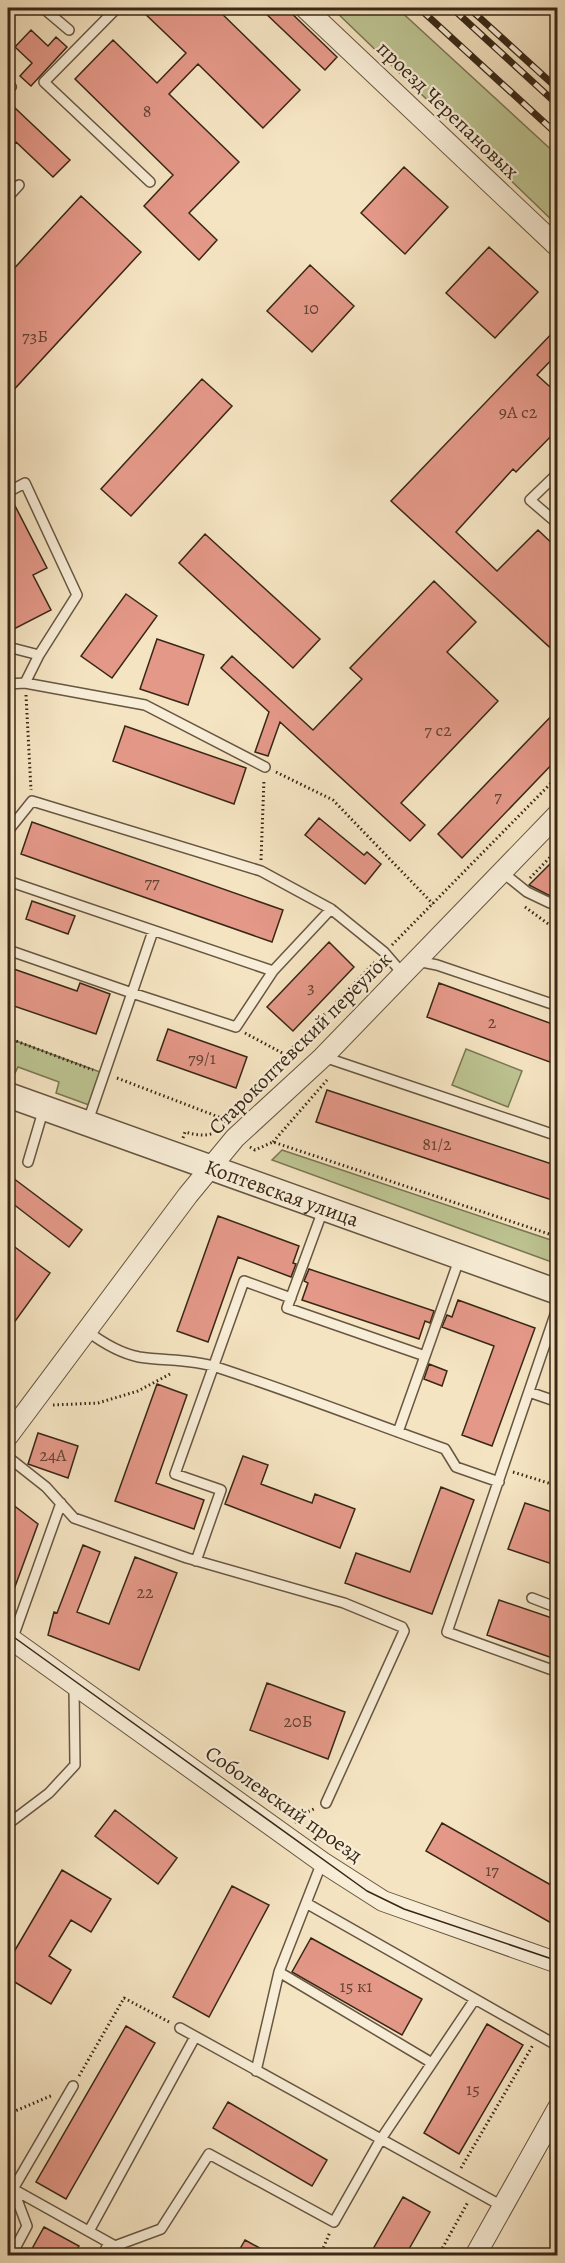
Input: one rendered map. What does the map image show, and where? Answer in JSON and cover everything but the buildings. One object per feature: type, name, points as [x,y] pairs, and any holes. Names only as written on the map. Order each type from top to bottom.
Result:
[{"type":"street","name":"проезд Черепановых","points":[[305,8],[558,247]]},
{"type":"street","name":"Старокоптевский переулок","points":[[8,1436],[235,1138],[323,1057],[557,815]]},
{"type":"street","name":"Коптевская улица","points":[[8,1095],[558,1292]]},
{"type":"street","name":"Соболевский проезд","points":[[10,1639],[322,1862],[383,1901],[558,1963]]},
{"type":"street","points":[[475,2256],[558,2108]]},
{"type":"lane","points":[[43,8],[69,30]]},
{"type":"lane","points":[[117,8],[44,82],[150,182]]},
{"type":"lane","points":[[8,84],[11,87],[8,91]]},
{"type":"lane","points":[[8,197],[19,185]]},
{"type":"lane","points":[[558,473],[530,500],[558,524]]},
{"type":"lane","points":[[8,492],[26,483],[77,595],[39,655],[25,684]]},
{"type":"lane","points":[[8,648],[39,655]]},
{"type":"lane","points":[[8,684],[25,684],[145,705],[265,767]]},
{"type":"lane","points":[[8,831],[32,801],[261,871],[332,909],[384,952],[409,967],[448,969],[558,1006]]},
{"type":"lane","points":[[502,872],[521,887],[550,903]]},
{"type":"lane","points":[[8,881],[273,972]]},
{"type":"lane","points":[[8,950],[236,1028],[273,972],[332,909]]},
{"type":"lane","points":[[87,1124],[153,931]]},
{"type":"lane","points":[[323,1057],[558,1136]]},
{"type":"lane","points":[[28,1162],[44,1108]]},
{"type":"lane","points":[[324,1207],[287,1308],[425,1356]]},
{"type":"lane","points":[[398,1432],[460,1256]]},
{"type":"lane","points":[[196,1561],[221,1490],[175,1474],[213,1366],[244,1281],[291,1298]]},
{"type":"lane","points":[[558,1306],[447,1632],[558,1672]]},
{"type":"lane","points":[[87,1331],[104,1344],[120,1351],[140,1357],[183,1360],[213,1366],[445,1449],[456,1467],[498,1482]]},
{"type":"lane","points":[[529,1392],[558,1402]]},
{"type":"lane","points":[[8,1457],[46,1487],[74,1518],[196,1561],[344,1603],[402,1627],[404,1631],[326,1803]]},
{"type":"lane","points":[[10,1639],[61,1503]]},
{"type":"lane","points":[[532,1598],[558,1608]]},
{"type":"lane","points":[[8,1824],[50,1793],[75,1765],[74,1684]]},
{"type":"lane","points":[[256,2071],[279,1972],[322,1862]]},
{"type":"lane","points":[[306,1903],[558,2046]]},
{"type":"lane","points":[[279,1972],[432,2063]]},
{"type":"lane","points":[[10,2185],[115,2246],[162,2229],[209,2154],[334,2222],[381,2139],[475,1999]]},
{"type":"lane","points":[[180,2028],[502,2206]]},
{"type":"lane","points":[[88,2231],[195,2037]]},
{"type":"lane","points":[[10,2185],[73,2086]]},
{"type":"lane","points":[[10,2185],[27,2226],[11,2256]]},
{"type":"lane","points":[[102,2256],[110,2243]]},
{"type":"path","points":[[25,684],[32,801]]},
{"type":"path","points":[[261,871],[265,767],[333,800],[433,904]]},
{"type":"path","points":[[558,849],[515,893],[517,900],[541,921],[558,931]]},
{"type":"path","points":[[236,1028],[286,1055]]},
{"type":"path","points":[[8,1038],[224,1119],[222,1129],[255,1150],[273,1142],[558,1237]]},
{"type":"path","points":[[48,1406],[98,1403],[138,1391],[171,1373],[183,1360]]},
{"type":"path","points":[[502,1469],[558,1486]]},
{"type":"path","points":[[286,1836],[301,1815],[326,1803]]},
{"type":"path","points":[[8,2114],[73,2086],[124,1998],[180,2028]]},
{"type":"path","points":[[454,2180],[539,2035]]},
{"type":"path","points":[[438,2256],[474,2191]]},
{"type":"path","points":[[320,2256],[334,2222]]},
{"type":"green space","points":[[332,8],[397,8],[557,155],[557,225]]},
{"type":"green space","points":[[8,1038],[100,1072],[89,1105],[56,1093],[59,1082],[18,1067],[13,1077],[8,1075]]},
{"type":"green space","points":[[466,1049],[522,1071],[508,1107],[452,1085]]},
{"type":"green space","points":[[282,1150],[557,1242],[557,1264],[272,1160]]},
{"type":"tram line","points":[[8,1633],[367,1891],[404,1909],[558,1961]]},
{"type":"railway","points":[[419,8],[558,135]]},
{"type":"railway","points":[[452,8],[558,105]]},
{"type":"railway","points":[[469,8],[558,89]]}]
